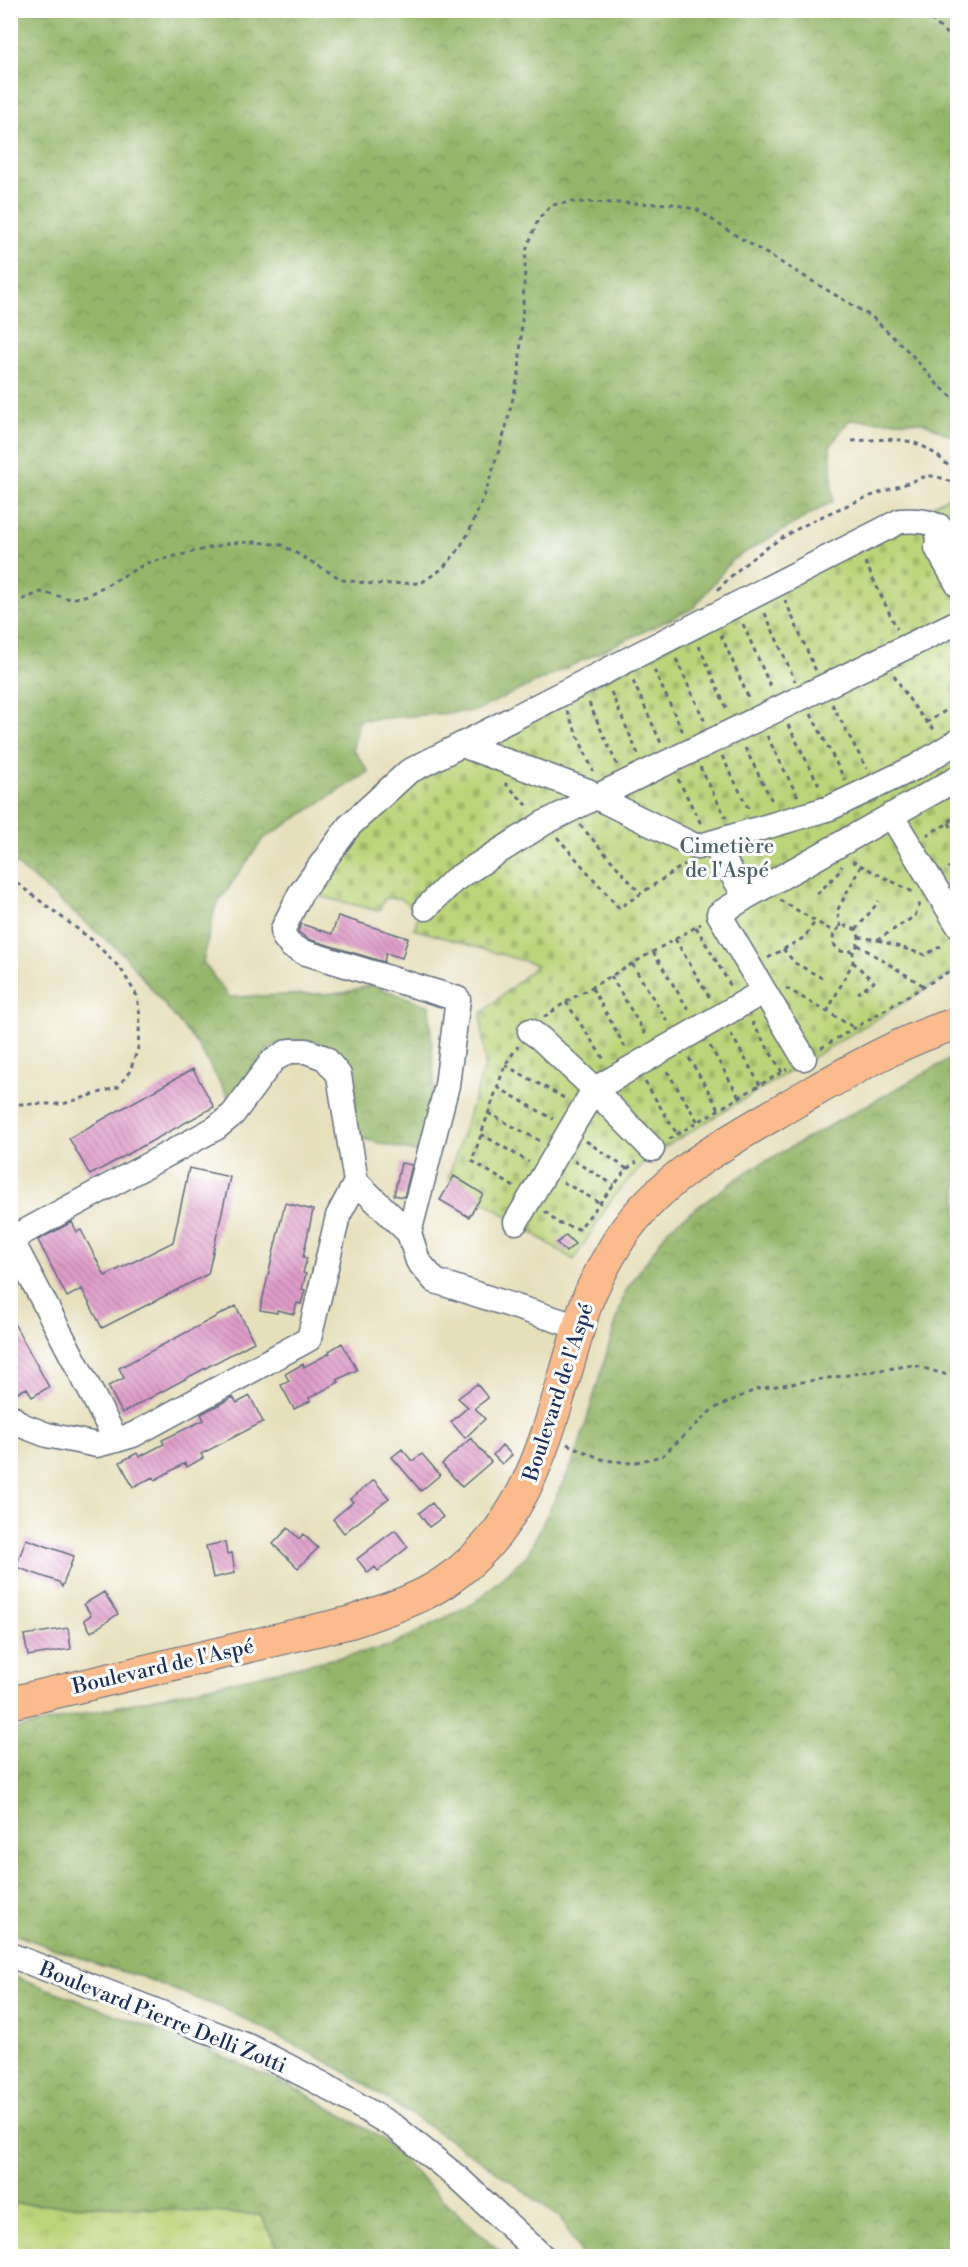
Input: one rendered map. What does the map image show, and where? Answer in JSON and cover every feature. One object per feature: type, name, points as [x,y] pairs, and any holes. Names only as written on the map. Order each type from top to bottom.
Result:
[{"type":"main road","name":"Boulevard de l'Aspé","points":[[10,1703],[351,1622],[393,1608],[442,1584],[474,1560],[505,1523],[530,1481],[547,1436],[589,1296],[615,1246],[637,1216],[659,1193],[690,1168],[760,1123],[873,1058],[918,1037],[957,1023]]},
{"type":"street","points":[[409,1233],[447,1085],[458,999],[303,952],[291,946],[285,937],[283,929],[300,894],[350,826],[408,772],[900,521],[920,520],[939,526],[957,542]]},
{"type":"street","points":[[939,526],[937,548],[957,585]]},
{"type":"street","points":[[426,908],[454,880],[544,823],[957,622]]},
{"type":"street","points":[[705,845],[830,808],[916,767],[953,744]]},
{"type":"street","points":[[462,745],[603,793],[705,845],[753,893]]},
{"type":"street","points":[[804,1058],[718,914],[957,778]]},
{"type":"street","points":[[891,815],[957,925]]},
{"type":"street","points":[[516,1222],[596,1091],[765,991]]},
{"type":"street","points":[[530,1031],[596,1091],[652,1149]]},
{"type":"street","points":[[116,1440],[11,1239],[216,1128],[233,1114],[273,1060],[288,1051],[306,1051],[325,1058],[339,1076],[356,1182],[409,1233],[418,1261],[435,1281],[579,1327]]},
{"type":"street","points":[[10,1416],[21,1425],[47,1435],[97,1445],[133,1435],[309,1340],[338,1216],[356,1182]]},
{"type":"street","name":"Boulevard Pierre Delli Zotti","points":[[10,1955],[250,2047],[324,2085],[395,2127],[457,2177],[542,2256]]},
{"type":"path","points":[[915,10],[952,39],[957,50]]},
{"type":"path","points":[[10,613],[24,599],[41,592],[71,599],[88,595],[147,563],[230,543],[256,542],[282,545],[344,580],[373,584],[421,582],[442,569],[457,552],[468,534],[485,494],[505,431],[519,373],[526,251],[538,219],[552,205],[571,202],[673,204],[698,210],[727,230],[872,317],[957,402]]},
{"type":"path","points":[[852,441],[904,439],[927,447],[952,470],[957,482]]},
{"type":"path","points":[[713,617],[715,593],[733,573],[768,547],[826,515],[880,492],[931,476],[957,482]]},
{"type":"path","points":[[856,544],[906,647]]},
{"type":"path","points":[[884,657],[926,723],[953,744]]},
{"type":"path","points":[[603,674],[603,793]]},
{"type":"path","points":[[571,690],[598,783],[603,793]]},
{"type":"path","points":[[571,690],[603,793],[640,893]]},
{"type":"path","points":[[926,723],[957,703]]},
{"type":"path","points":[[489,755],[488,766],[544,823],[619,908],[691,860],[705,845]]},
{"type":"path","points":[[933,843],[928,834],[949,823],[957,809]]},
{"type":"path","points":[[949,823],[957,839]]},
{"type":"path","points":[[817,894],[838,873],[847,858],[923,897],[915,916],[878,940]]},
{"type":"path","points":[[943,860],[948,868],[957,863]]},
{"type":"path","points":[[841,927],[837,911],[861,866]]},
{"type":"path","points":[[10,878],[92,940],[121,969],[137,996],[140,1016],[138,1048],[130,1071],[118,1088],[63,1104],[10,1104]]},
{"type":"path","points":[[753,893],[816,920],[834,932]]},
{"type":"path","points":[[856,930],[879,901]]},
{"type":"path","points":[[750,968],[805,937],[816,920]]},
{"type":"path","points":[[849,926],[856,930],[859,938],[858,945],[853,951],[846,953],[834,946],[832,939],[834,932],[841,927],[849,926]]},
{"type":"path","points":[[859,938],[878,940],[925,955],[943,945]]},
{"type":"path","points":[[858,945],[924,986]]},
{"type":"path","points":[[783,949],[795,963],[822,978]]},
{"type":"path","points":[[827,1012],[853,962],[853,951]]},
{"type":"path","points":[[853,962],[874,982],[858,993]]},
{"type":"path","points":[[765,991],[779,984],[855,1028]]},
{"type":"path","points":[[566,1002],[596,1091]]},
{"type":"path","points":[[505,1065],[596,1091]]},
{"type":"path","points":[[560,1441],[604,1460],[632,1463],[662,1456],[713,1409],[757,1389],[913,1365],[957,1378]]},
{"type":"green space","points":[[10,11],[957,11],[957,439],[923,422],[849,420],[830,446],[833,501],[732,560],[694,608],[475,711],[359,720],[353,749],[369,772],[263,839],[215,907],[203,962],[229,997],[343,993],[371,985],[429,1005],[435,1092],[419,1153],[355,1137],[352,1095],[342,1056],[317,1041],[291,1040],[273,1045],[249,1072],[231,1102],[199,1047],[124,955],[11,860]]},
{"type":"green space","name":"Cimetière de l'Aspé","points":[[950,496],[958,510],[957,970],[650,1156],[614,1196],[574,1260],[448,1178],[485,1066],[481,1014],[537,965],[414,929],[419,913],[400,898],[385,898],[379,911],[308,893],[348,843],[408,787]]},
{"type":"green space","points":[[957,1055],[957,2256],[582,2256],[560,2217],[479,2159],[341,2069],[229,2011],[142,1977],[102,1966],[11,1933],[11,1730],[390,1646],[474,1603],[527,1555],[576,1456],[625,1292],[670,1227],[748,1171]]},
{"type":"green space","points":[[11,1975],[199,2046],[301,2091],[381,2138],[441,2198],[505,2256],[284,2256],[260,2215],[106,2206],[11,2204]]},
{"type":"green space","points":[[11,2204],[106,2206],[260,2215],[284,2256],[11,2256]]},
{"type":"building","points":[[338,916],[408,938],[402,958],[386,953],[384,962],[308,939],[298,932],[301,924],[332,934]]},
{"type":"building","points":[[193,1069],[214,1107],[90,1175],[69,1138]]},
{"type":"building","points":[[401,1163],[412,1165],[404,1197],[394,1195]]},
{"type":"building","points":[[189,1168],[230,1177],[208,1274],[102,1328],[82,1289],[67,1297],[38,1240],[72,1222],[77,1232],[81,1230],[105,1276],[173,1242]]},
{"type":"building","points":[[454,1176],[483,1194],[469,1217],[440,1200]]},
{"type":"building","points":[[285,1203],[313,1210],[303,1257],[307,1258],[302,1289],[305,1290],[301,1304],[297,1303],[294,1314],[277,1310],[277,1313],[260,1310]]},
{"type":"building","points":[[566,1235],[575,1244],[566,1252],[557,1243]]},
{"type":"building","points":[[236,1306],[254,1342],[122,1413],[108,1386],[124,1378],[119,1368]]},
{"type":"building","points":[[10,1316],[49,1387],[32,1397],[27,1388],[10,1396]]},
{"type":"building","points":[[342,1343],[357,1370],[337,1380],[339,1382],[294,1409],[281,1385],[289,1381],[285,1374],[330,1353],[329,1351]]},
{"type":"building","points":[[477,1384],[488,1398],[475,1408],[485,1419],[465,1438],[451,1422],[468,1407],[458,1398]]},
{"type":"building","points":[[250,1396],[263,1422],[201,1454],[203,1458],[187,1467],[185,1463],[155,1480],[153,1477],[133,1487],[120,1462],[137,1453],[139,1457],[164,1444],[162,1440],[204,1420],[201,1414],[233,1397],[237,1403]]},
{"type":"building","points":[[471,1438],[491,1462],[462,1487],[442,1464]]},
{"type":"building","points":[[502,1445],[512,1455],[502,1464],[493,1455]]},
{"type":"building","points":[[402,1449],[412,1461],[422,1454],[440,1475],[421,1491],[392,1457]]},
{"type":"building","points":[[374,1480],[389,1498],[344,1533],[333,1519],[353,1502],[350,1499]]},
{"type":"building","points":[[432,1503],[443,1517],[429,1527],[419,1513]]},
{"type":"building","points":[[288,1528],[299,1539],[303,1534],[318,1548],[298,1568],[273,1544]]},
{"type":"building","points":[[395,1530],[408,1547],[378,1571],[375,1567],[368,1573],[357,1559]]},
{"type":"building","points":[[26,1539],[74,1556],[62,1587],[59,1582],[16,1567]]},
{"type":"building","points":[[225,1542],[227,1554],[232,1553],[235,1573],[213,1578],[206,1546]]},
{"type":"building","points":[[104,1592],[118,1614],[91,1632],[84,1620],[91,1615],[84,1604]]},
{"type":"building","points":[[68,1628],[71,1649],[28,1656],[24,1635]]}]
